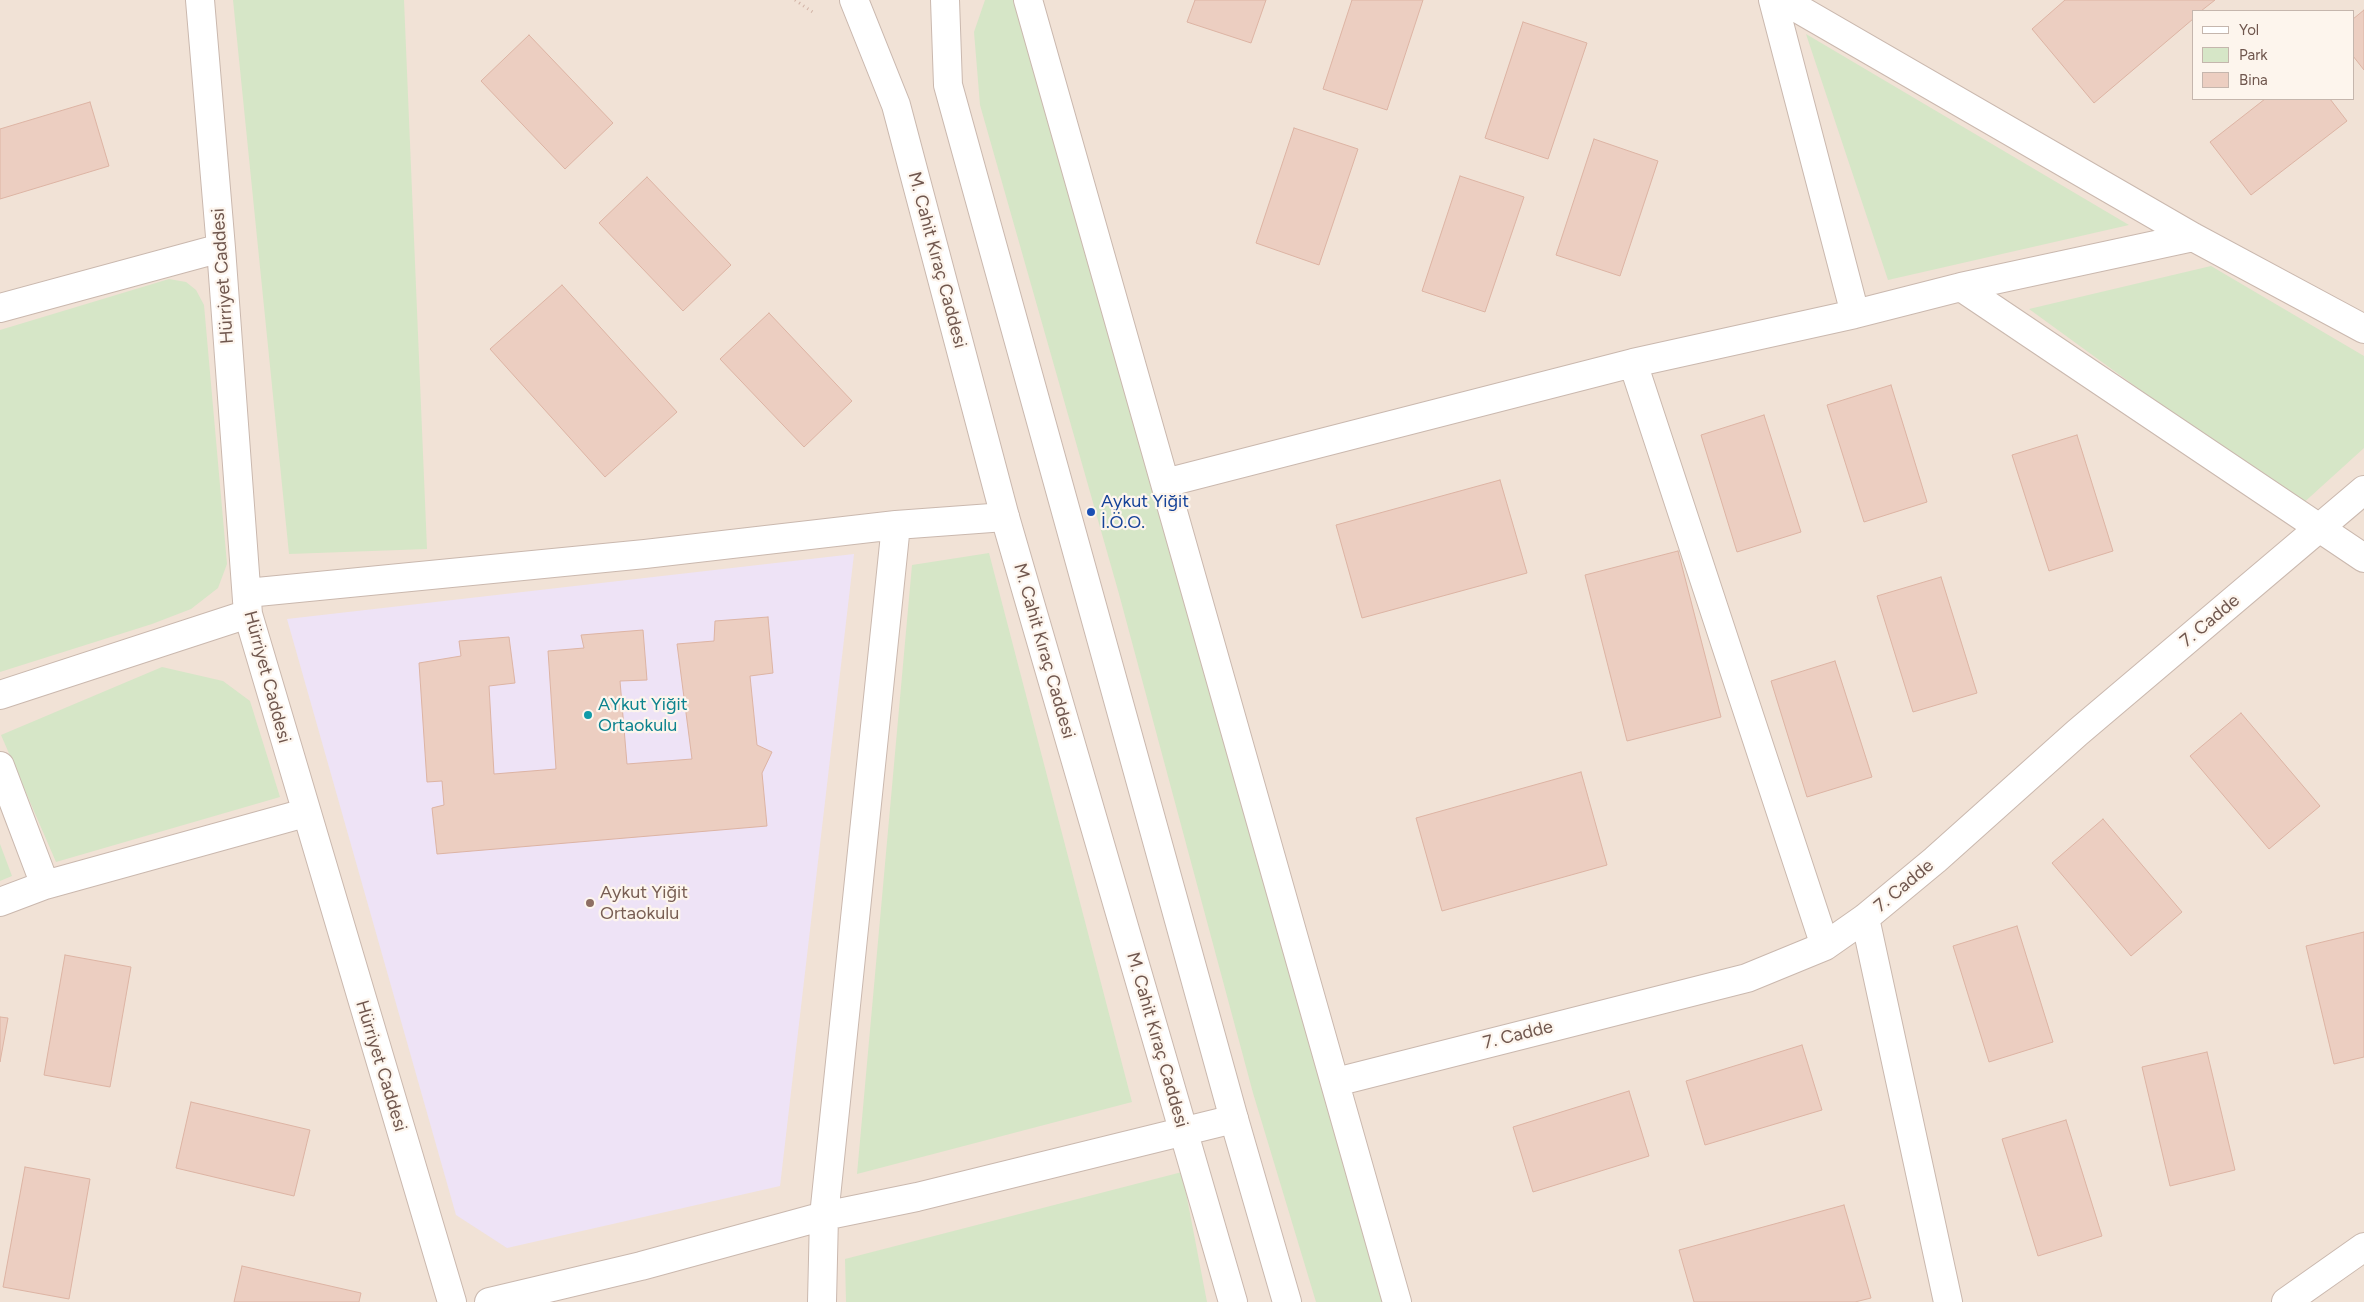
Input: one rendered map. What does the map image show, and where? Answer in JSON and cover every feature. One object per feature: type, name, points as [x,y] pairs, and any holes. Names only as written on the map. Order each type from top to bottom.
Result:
[{"type":"street","name":"Hürriyet Caddesi","points":[[200,0],[221,248],[247,604],[306,813],[452,1302]]},
{"type":"street","name":"M. Cahit Kıraç Caddesi","points":[[854,0],[896,105],[1005,517],[1233,1302]]},
{"type":"street","points":[[945,0],[948,85],[1234,1118],[1287,1302]]},
{"type":"street","points":[[1028,0],[1397,1302]]},
{"type":"street","points":[[1773,0],[1855,314]]},
{"type":"street","points":[[1783,0],[2193,237],[2364,329]]},
{"type":"street","points":[[1164,483],[1633,363],[1855,314],[1961,287],[2193,237]]},
{"type":"street","points":[[0,308],[221,248]]},
{"type":"street","points":[[1961,287],[2364,558]]},
{"type":"street","points":[[1633,363],[1825,946]]},
{"type":"street","name":"7. Cadde","points":[[1336,1082],[1747,978],[1825,946],[1865,918],[1935,860],[2077,733],[2364,490]]},
{"type":"street","points":[[0,695],[247,604],[644,554],[896,525],[1005,517]]},
{"type":"street","points":[[822,1302],[824,1216],[896,525]]},
{"type":"street","points":[[0,766],[45,885]]},
{"type":"street","points":[[0,902],[45,885],[306,813]]},
{"type":"street","points":[[1865,918],[1948,1302]]},
{"type":"street","points":[[489,1302],[641,1266],[824,1216],[917,1197],[1234,1118]]},
{"type":"street","points":[[2286,1302],[2364,1247]]},
{"type":"path","points":[[795,0],[814,14]]},
{"type":"shaded area","points":[[0,0],[2364,0],[2364,1302],[0,1302]]},
{"type":"shaded area","name":"Aykut Yiğit Ortaokulu","points":[[854,554],[780,1186],[507,1248],[456,1215],[287,619]]},
{"type":"green space","points":[[233,0],[404,0],[427,549],[289,554]]},
{"type":"green space","points":[[985,0],[1017,0],[1322,1080],[1382,1302],[1316,1302],[1253,1093],[1119,594],[980,105],[974,32]]},
{"type":"green space","points":[[1806,34],[2129,225],[1888,280]]},
{"type":"green space","points":[[2211,266],[2364,356],[2364,448],[2300,506],[2029,309]]},
{"type":"green space","points":[[169,279],[186,282],[196,290],[204,305],[227,564],[218,588],[191,609],[152,624],[0,672],[0,330]]},
{"type":"green space","points":[[989,553],[1132,1102],[857,1174],[912,565]]},
{"type":"green space","points":[[162,667],[223,681],[250,701],[280,797],[56,862],[1,735]]},
{"type":"green space","points":[[0,844],[12,876],[0,881]]},
{"type":"green space","points":[[1182,1172],[1207,1302],[846,1302],[845,1259]]},
{"type":"building","points":[[1195,0],[1266,0],[1251,43],[1187,22]]},
{"type":"building","points":[[1352,0],[1423,0],[1387,110],[1323,89]]},
{"type":"building","points":[[2065,0],[2215,0],[2202,10],[2192,10],[2192,20],[2094,103],[2032,29]]},
{"type":"building","points":[[2364,10],[2364,70],[2354,57],[2354,18]]},
{"type":"building","points":[[1523,22],[1587,43],[1548,159],[1485,138]]},
{"type":"building","points":[[529,35],[613,123],[565,169],[481,81]]},
{"type":"building","points":[[2264,100],[2331,100],[2347,121],[2251,195],[2210,142]]},
{"type":"building","points":[[90,102],[109,166],[0,199],[0,129]]},
{"type":"building","points":[[1294,128],[1358,149],[1319,265],[1256,243]]},
{"type":"building","points":[[1594,139],[1658,161],[1620,276],[1556,255]]},
{"type":"building","points":[[1460,176],[1524,197],[1485,312],[1422,291]]},
{"type":"building","points":[[647,177],[731,265],[683,311],[599,223]]},
{"type":"building","points":[[562,285],[677,412],[605,477],[490,349]]},
{"type":"building","points":[[769,313],[852,401],[804,447],[720,359]]},
{"type":"building","points":[[1891,385],[1927,502],[1864,522],[1827,405]]},
{"type":"building","points":[[1764,415],[1801,532],[1737,552],[1701,435]]},
{"type":"building","points":[[2077,435],[2113,551],[2049,571],[2012,455]]},
{"type":"building","points":[[1500,480],[1527,573],[1362,618],[1336,525]]},
{"type":"building","points":[[1678,551],[1721,717],[1627,741],[1585,575]]},
{"type":"building","points":[[1941,577],[1977,693],[1913,712],[1877,596]]},
{"type":"building","name":"AYkut Yiğit Ortaokulu","points":[[768,617],[773,673],[750,676],[757,745],[772,752],[762,773],[767,826],[437,854],[432,808],[444,805],[442,781],[427,782],[419,663],[461,656],[459,641],[509,637],[515,683],[489,686],[494,774],[556,769],[548,651],[584,648],[581,635],[643,630],[647,680],[620,681],[627,764],[692,759],[677,644],[714,641],[715,621]]},
{"type":"building","points":[[1835,661],[1872,777],[1807,797],[1771,681]]},
{"type":"building","points":[[2241,713],[2320,806],[2269,849],[2190,756]]},
{"type":"building","points":[[1581,772],[1607,865],[1442,911],[1416,818]]},
{"type":"building","points":[[2103,819],[2182,912],[2131,956],[2052,863]]},
{"type":"building","points":[[2017,926],[2053,1042],[1989,1062],[1953,946]]},
{"type":"building","points":[[2364,932],[2364,1057],[2334,1064],[2306,946]]},
{"type":"building","points":[[65,955],[131,967],[110,1087],[44,1075]]},
{"type":"building","points":[[0,1017],[8,1018],[0,1062]]},
{"type":"building","points":[[1802,1045],[1822,1110],[1705,1145],[1686,1081]]},
{"type":"building","points":[[2207,1052],[2235,1170],[2170,1186],[2142,1067]]},
{"type":"building","points":[[1629,1091],[1649,1156],[1533,1192],[1513,1127]]},
{"type":"building","points":[[191,1102],[310,1130],[294,1196],[176,1168]]},
{"type":"building","points":[[2066,1120],[2102,1236],[2038,1256],[2002,1139]]},
{"type":"building","points":[[25,1167],[90,1179],[69,1299],[3,1287]]},
{"type":"building","points":[[1844,1205],[1871,1298],[1855,1302],[1694,1302],[1679,1250]]},
{"type":"building","points":[[242,1266],[361,1293],[359,1302],[234,1302]]},
{"type":"place","name":"Aykut Yiğit İ.Ö.O.","points":[[1091,512]]},
{"type":"place","name":"AYkut Yiğit Ortaokulu","points":[[588,715]]},
{"type":"place","name":"Aykut Yiğit Ortaokulu","points":[[590,903]]}]
